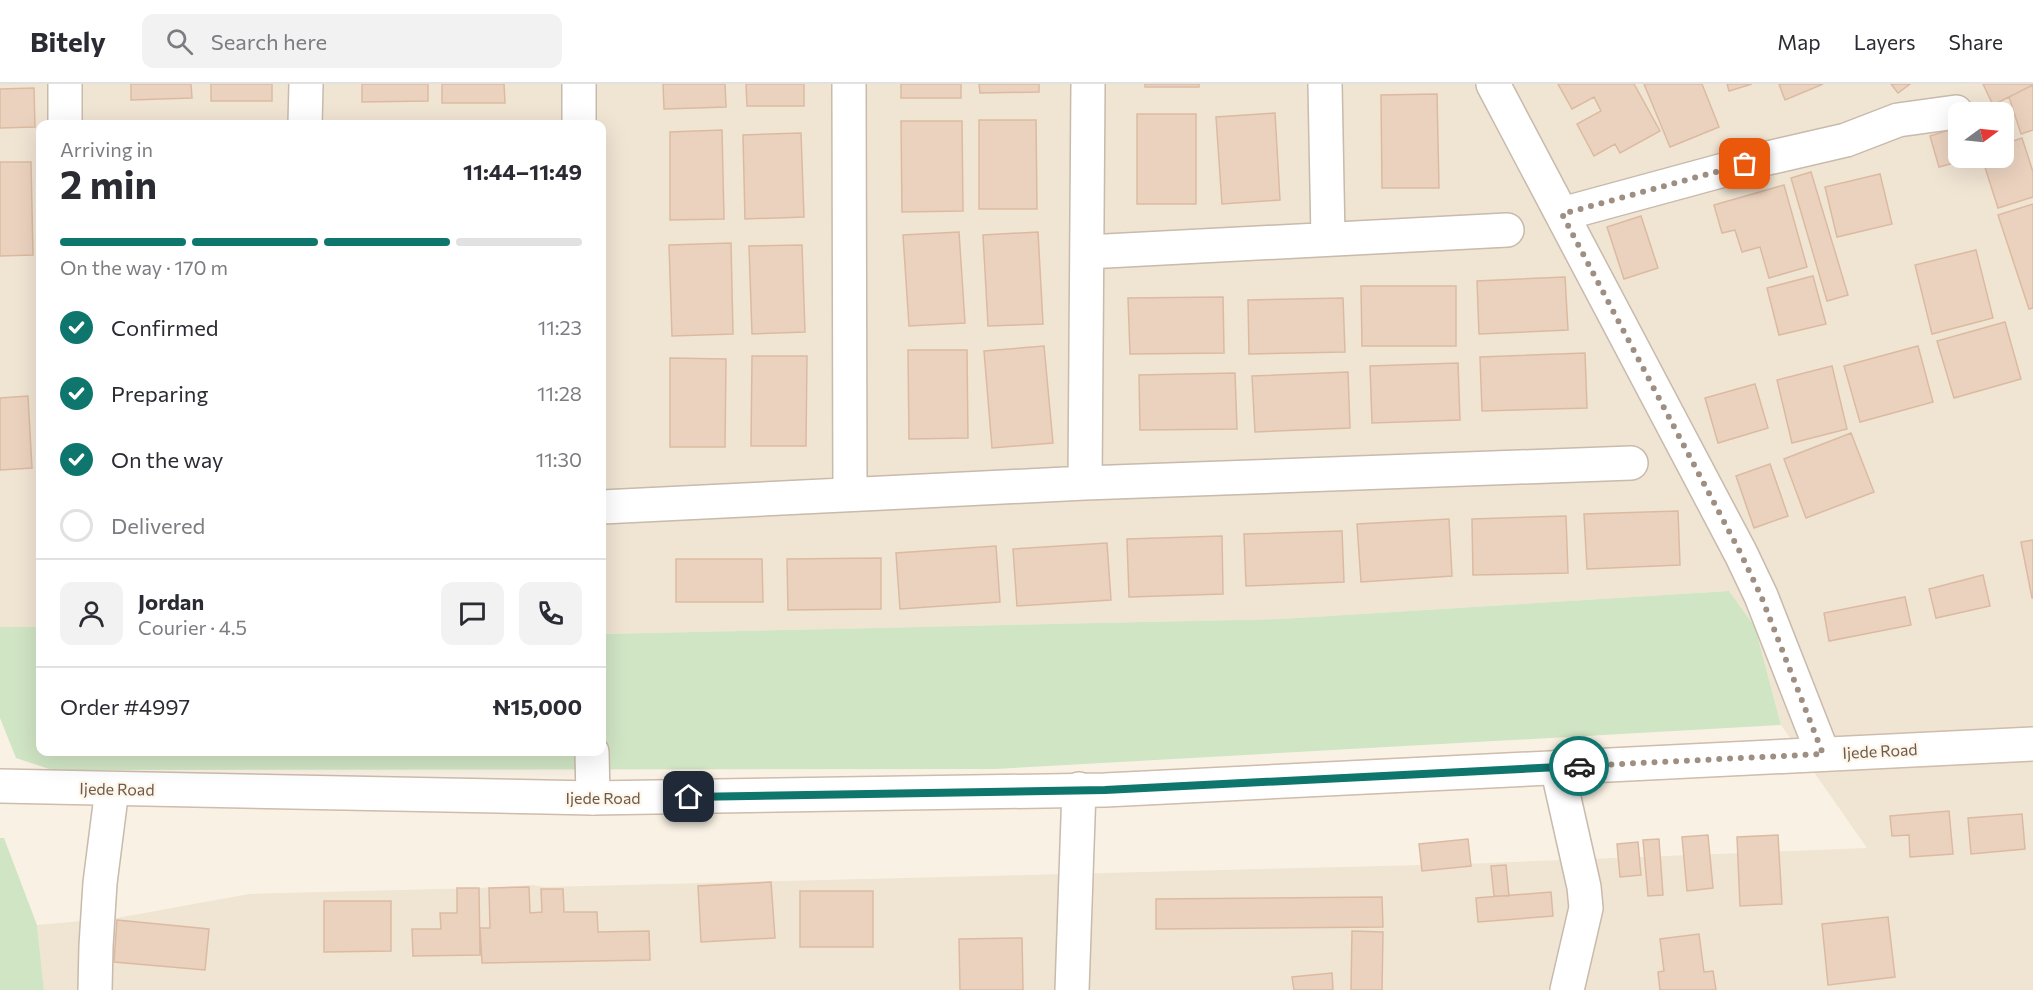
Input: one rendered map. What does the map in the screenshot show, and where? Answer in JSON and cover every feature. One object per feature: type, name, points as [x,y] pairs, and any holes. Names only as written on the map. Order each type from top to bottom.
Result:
[{"type":"street","points":[[65,84],[65,120]]},
{"type":"street","points":[[305,120],[306,84]]},
{"type":"street","points":[[579,84],[579,120]]},
{"type":"street","points":[[849,84],[850,494]]},
{"type":"street","points":[[1085,483],[1088,84]]},
{"type":"street","points":[[1325,84],[1328,238]]},
{"type":"street","points":[[1492,84],[1746,565],[1761,596],[1823,754]]},
{"type":"street","points":[[1562,214],[1768,158],[1846,140],[1899,120],[1948,113]]},
{"type":"street","points":[[1087,252],[1506,230]]},
{"type":"street","points":[[606,507],[1085,483],[1631,463]]},
{"type":"street","name":"Ijede Road","points":[[0,786],[593,798],[832,796],[1105,790],[2033,744]]},
{"type":"street","points":[[592,756],[593,798]]},
{"type":"street","points":[[1557,767],[1584,887],[1586,908],[1567,990]]},
{"type":"street","points":[[95,990],[100,883],[112,789]]},
{"type":"street","points":[[1072,990],[1079,789]]},
{"type":"shaded area","points":[[0,84],[2033,84],[2033,990],[44,990],[37,925],[117,918],[249,894],[532,885],[545,887],[1464,864],[1867,848],[1781,725],[1755,627],[1729,591],[1281,619],[606,634],[606,120],[36,120],[36,627],[0,627]]},
{"type":"green space","points":[[1729,591],[1755,627],[1781,725],[995,769],[52,770],[16,758],[0,718],[0,627],[36,627],[36,756],[606,756],[606,634],[1281,619]]},
{"type":"green space","points":[[0,838],[4,838],[37,925],[44,990],[0,990]]},
{"type":"building","points":[[131,84],[191,84],[192,98],[131,100]]},
{"type":"building","points":[[211,84],[272,84],[272,101],[211,101]]},
{"type":"building","points":[[362,84],[428,84],[428,101],[362,102]]},
{"type":"building","points":[[442,84],[504,84],[505,103],[442,103]]},
{"type":"building","points":[[663,84],[725,84],[726,107],[664,109]]},
{"type":"building","points":[[746,84],[804,84],[804,106],[747,106]]},
{"type":"building","points":[[901,84],[961,84],[961,98],[901,98]]},
{"type":"building","points":[[979,84],[1039,84],[1039,92],[980,93]]},
{"type":"building","points":[[1145,84],[1199,84],[1199,87],[1145,87]]},
{"type":"building","points":[[1558,84],[1634,84],[1660,131],[1620,153],[1615,144],[1594,156],[1577,124],[1601,111],[1594,97],[1572,109]]},
{"type":"building","points":[[1644,84],[1702,84],[1719,127],[1670,147]]},
{"type":"building","points":[[1727,84],[1752,84],[1729,91]]},
{"type":"building","points":[[1779,84],[1823,84],[1785,100]]},
{"type":"building","points":[[1891,84],[1910,84],[1898,93]]},
{"type":"building","points":[[1983,84],[2033,84],[1999,102],[1992,102]]},
{"type":"building","points":[[2033,85],[2033,130],[2021,134],[2014,112],[2014,102],[2011,102],[2009,97]]},
{"type":"building","points":[[34,88],[35,127],[0,128],[0,89]]},
{"type":"building","points":[[1437,94],[1439,188],[1382,188],[1381,95]]},
{"type":"building","points":[[1275,113],[1280,200],[1222,204],[1216,117]]},
{"type":"building","points":[[1137,114],[1196,114],[1196,204],[1137,204]]},
{"type":"building","points":[[979,120],[1036,120],[1037,209],[979,209]]},
{"type":"building","points":[[901,121],[962,121],[963,211],[902,212]]},
{"type":"building","points":[[722,130],[724,219],[670,220],[670,132]]},
{"type":"building","points":[[1948,130],[1948,165],[1939,167],[1930,136]]},
{"type":"building","points":[[801,133],[804,217],[745,219],[743,135]]},
{"type":"building","points":[[2022,138],[2033,172],[2033,197],[1998,208],[1985,168],[2014,168],[2014,141]]},
{"type":"building","points":[[0,162],[31,162],[33,255],[0,256]]},
{"type":"building","points":[[1811,172],[1848,295],[1827,301],[1791,178]]},
{"type":"building","points":[[1880,174],[1892,224],[1837,237],[1825,187]]},
{"type":"building","points":[[1784,185],[1807,267],[1769,278],[1760,247],[1742,252],[1735,230],[1722,233],[1714,205]]},
{"type":"building","points":[[2033,204],[2033,308],[2029,309],[1998,215]]},
{"type":"building","points":[[1641,216],[1658,268],[1624,279],[1607,227]]},
{"type":"building","points":[[959,232],[965,323],[909,326],[903,235]]},
{"type":"building","points":[[1038,232],[1043,324],[988,326],[983,235]]},
{"type":"building","points":[[731,243],[733,334],[672,336],[669,245]]},
{"type":"building","points":[[802,245],[805,332],[752,334],[749,246]]},
{"type":"building","points":[[1976,250],[1993,318],[1932,334],[1915,265]]},
{"type":"building","points":[[1813,276],[1826,324],[1779,335],[1767,288]]},
{"type":"building","points":[[1565,277],[1568,330],[1479,334],[1477,281]]},
{"type":"building","points":[[1361,286],[1456,286],[1456,346],[1362,346]]},
{"type":"building","points":[[1223,297],[1224,353],[1130,354],[1128,298]]},
{"type":"building","points":[[1343,298],[1345,352],[1249,354],[1248,300]]},
{"type":"building","points":[[2005,322],[2021,379],[1954,398],[1937,341]]},
{"type":"building","points":[[1044,346],[1053,443],[992,448],[984,351]]},
{"type":"building","points":[[1918,346],[1933,402],[1860,422],[1844,366]]},
{"type":"building","points":[[908,350],[967,350],[968,438],[909,439]]},
{"type":"building","points":[[1585,353],[1587,408],[1482,411],[1480,357]]},
{"type":"building","points":[[752,356],[807,356],[806,446],[751,446]]},
{"type":"building","points":[[670,358],[726,359],[725,447],[670,447]]},
{"type":"building","points":[[1458,363],[1460,420],[1372,423],[1370,366]]},
{"type":"building","points":[[1832,366],[1847,429],[1792,443],[1777,380]]},
{"type":"building","points":[[1348,372],[1350,428],[1255,432],[1252,376]]},
{"type":"building","points":[[1235,373],[1237,429],[1140,430],[1139,375]]},
{"type":"building","points":[[1755,384],[1768,428],[1718,443],[1705,398]]},
{"type":"building","points":[[28,396],[32,468],[0,470],[0,398]]},
{"type":"building","points":[[1851,433],[1874,492],[1806,518],[1784,459]]},
{"type":"building","points":[[1770,464],[1788,516],[1754,528],[1736,476]]},
{"type":"building","points":[[1678,511],[1680,565],[1587,569],[1584,514]]},
{"type":"building","points":[[1566,516],[1568,573],[1473,575],[1472,519]]},
{"type":"building","points":[[1449,519],[1452,576],[1361,582],[1357,524]]},
{"type":"building","points":[[1342,531],[1344,582],[1246,586],[1244,534]]},
{"type":"building","points":[[1222,536],[1223,594],[1129,597],[1127,539]]},
{"type":"building","points":[[2033,540],[2033,598],[2032,598],[2021,542]]},
{"type":"building","points":[[1107,543],[1111,600],[1017,606],[1013,549]]},
{"type":"building","points":[[996,546],[1000,602],[900,609],[896,553]]},
{"type":"building","points":[[881,558],[881,609],[788,610],[787,559]]},
{"type":"building","points":[[676,559],[762,559],[763,602],[676,602]]},
{"type":"building","points":[[1983,575],[1990,606],[1936,618],[1929,589]]},
{"type":"building","points":[[1905,597],[1911,625],[1829,641],[1824,613]]},
{"type":"building","points":[[1949,811],[1953,854],[1910,857],[1909,835],[1892,836],[1890,816]]},
{"type":"building","points":[[2022,814],[2025,849],[1971,854],[1968,818]]},
{"type":"building","points":[[1708,835],[1713,888],[1687,891],[1682,837]]},
{"type":"building","points":[[1778,835],[1782,904],[1740,906],[1737,837]]},
{"type":"building","points":[[1468,839],[1471,866],[1422,871],[1419,844]]},
{"type":"building","points":[[1659,839],[1663,895],[1648,896],[1643,840]]},
{"type":"building","points":[[1638,842],[1641,875],[1620,877],[1617,844]]},
{"type":"building","points":[[1506,865],[1509,896],[1494,896],[1491,866]]},
{"type":"building","points":[[771,882],[775,938],[701,942],[698,886]]},
{"type":"building","points":[[529,887],[530,913],[542,912],[541,889],[563,889],[564,912],[597,912],[598,932],[649,931],[650,960],[482,963],[480,928],[490,928],[489,888]]},
{"type":"building","points":[[457,888],[479,888],[480,955],[413,956],[412,929],[441,929],[440,913],[457,913]]},
{"type":"building","points":[[800,891],[873,891],[873,947],[800,947]]},
{"type":"building","points":[[1551,892],[1553,916],[1478,922],[1476,898]]},
{"type":"building","points":[[1382,897],[1383,927],[1156,929],[1156,899]]},
{"type":"building","points":[[324,901],[391,901],[391,951],[324,952]]},
{"type":"building","points":[[1888,917],[1895,977],[1828,985],[1822,924]]},
{"type":"building","points":[[117,920],[209,929],[205,970],[114,962]]},
{"type":"building","points":[[1352,931],[1383,932],[1382,990],[1351,990]]},
{"type":"building","points":[[1699,934],[1704,972],[1713,971],[1716,990],[1660,990],[1658,972],[1664,971],[1660,939]]},
{"type":"building","points":[[1022,938],[1023,990],[960,990],[959,939]]},
{"type":"building","points":[[1332,973],[1333,990],[1294,990],[1292,977]]},
{"type":"way so far","points":[[1579,766],[1823,754],[1761,596],[1741,554],[1562,214],[1745,164]]},
{"type":"route","points":[[689,797],[1105,790],[1579,766]]}]
